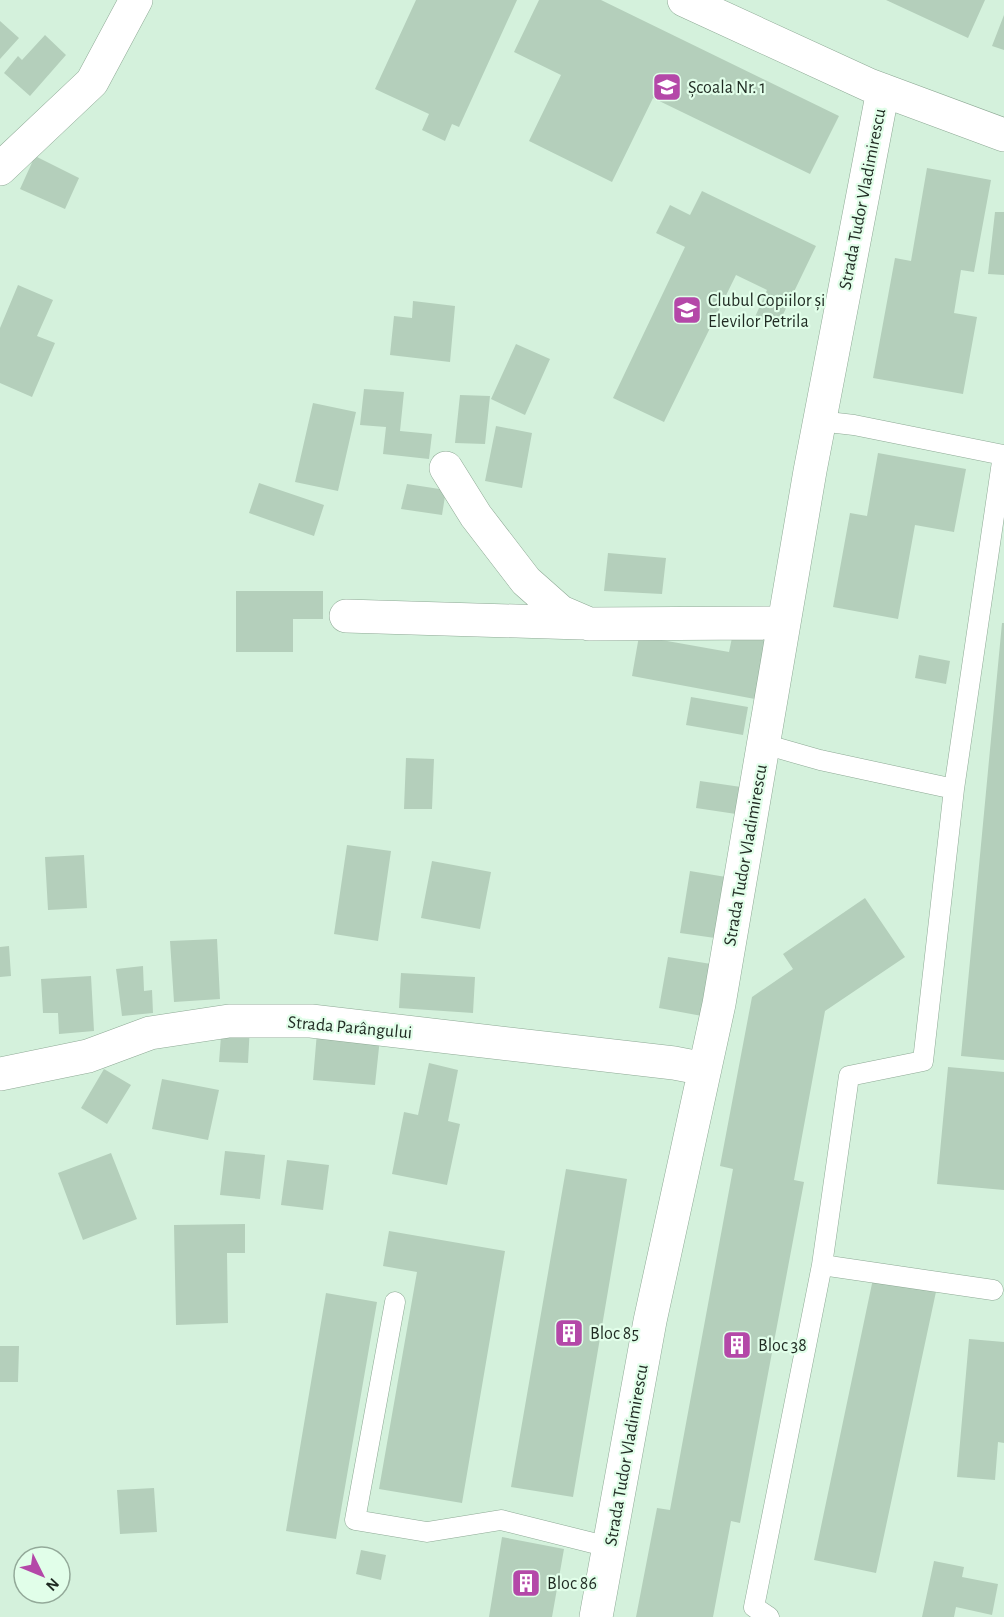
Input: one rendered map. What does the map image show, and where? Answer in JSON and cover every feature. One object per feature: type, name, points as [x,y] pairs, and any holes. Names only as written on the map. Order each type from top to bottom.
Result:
[{"type":"street","points":[[0,169],[92,82],[136,0]]},
{"type":"street","name":"Strada Tudor Vladimirescu","points":[[684,0],[883,90],[1004,135]]},
{"type":"street","name":"Strada Tudor Vladimirescu","points":[[596,1617],[650,1321],[719,1004],[819,421],[883,90]]},
{"type":"street","points":[[446,468],[476,516],[526,581],[561,612],[589,624]]},
{"type":"street","points":[[346,616],[589,624],[784,623]]},
{"type":"street","name":"Strada Parângului","points":[[0,1074],[87,1056],[150,1033],[229,1021],[311,1021],[674,1063],[705,1069]]},
{"type":"lane","points":[[769,1617],[754,1606],[822,1265],[849,1076],[923,1061],[954,789],[1003,455],[854,425],[819,421]]},
{"type":"lane","points":[[764,744],[820,760],[954,789]]},
{"type":"lane","points":[[822,1265],[993,1290]]},
{"type":"lane","points":[[394,1302],[355,1520],[427,1532],[501,1520],[609,1547]]},
{"type":"building","points":[[416,0],[517,0],[459,127],[452,124],[445,141],[422,130],[429,114],[375,89]]},
{"type":"building","name":"Școala Nr. 1","points":[[539,0],[601,0],[839,116],[810,174],[653,98],[612,182],[529,141],[561,75],[514,52]]},
{"type":"building","points":[[886,0],[985,0],[968,38]]},
{"type":"building","points":[[1004,15],[1004,50],[992,46]]},
{"type":"building","points":[[0,21],[19,38],[0,59]]},
{"type":"building","points":[[45,35],[66,55],[30,96],[4,73],[18,56],[22,60]]},
{"type":"building","points":[[35,156],[79,178],[65,209],[20,189]]},
{"type":"building","points":[[927,168],[991,180],[974,272],[961,270],[954,313],[977,317],[963,394],[873,378],[895,258],[911,261]]},
{"type":"building","name":"Clubul Copiilor și Elevilor Petrila","points":[[702,191],[816,246],[777,327],[755,317],[767,290],[736,275],[664,422],[613,398],[685,247],[656,233],[670,205],[690,215]]},
{"type":"building","points":[[995,212],[1004,212],[1004,275],[988,274]]},
{"type":"building","points":[[18,285],[53,300],[37,336],[55,343],[32,397],[0,383],[0,328]]},
{"type":"building","points":[[413,301],[455,306],[450,362],[390,355],[394,316],[412,318]]},
{"type":"building","points":[[516,344],[550,359],[525,415],[491,399]]},
{"type":"building","points":[[364,389],[404,392],[400,431],[432,434],[429,459],[383,454],[386,427],[360,425]]},
{"type":"building","points":[[460,395],[490,396],[485,444],[455,443]]},
{"type":"building","points":[[313,403],[356,412],[338,491],[295,482]]},
{"type":"building","points":[[496,426],[532,433],[522,488],[485,481]]},
{"type":"building","points":[[878,453],[966,469],[954,532],[915,525],[898,619],[833,607],[850,513],[867,516]]},
{"type":"building","points":[[259,483],[324,505],[314,536],[249,513]]},
{"type":"building","points":[[407,484],[446,490],[442,515],[401,509]]},
{"type":"building","points":[[608,553],[666,558],[662,594],[604,591]]},
{"type":"building","points":[[236,591],[323,591],[323,619],[293,619],[293,652],[236,652]]},
{"type":"building","points":[[1002,623],[1004,623],[1004,1060],[961,1056]]},
{"type":"building","points":[[734,628],[767,634],[755,699],[632,676],[639,636],[729,652]]},
{"type":"building","points":[[919,655],[950,661],[946,684],[915,678]]},
{"type":"building","points":[[691,697],[748,707],[743,735],[686,725]]},
{"type":"building","points":[[406,758],[434,759],[432,809],[404,809]]},
{"type":"building","points":[[700,781],[741,787],[736,814],[696,808]]},
{"type":"building","points":[[347,845],[391,851],[378,941],[334,934]]},
{"type":"building","points":[[84,855],[87,908],[48,910],[45,857]]},
{"type":"building","points":[[432,861],[491,872],[480,929],[421,918]]},
{"type":"building","points":[[690,871],[726,877],[715,938],[680,933]]},
{"type":"building","name":"Bloc 38","points":[[865,898],[905,957],[825,1011],[794,1180],[804,1182],[740,1523],[731,1521],[713,1617],[636,1617],[657,1508],[670,1510],[733,1169],[720,1166],[752,997],[793,969],[783,954]]},
{"type":"building","points":[[217,939],[220,999],[174,1002],[170,941]]},
{"type":"building","points":[[9,946],[11,976],[0,977],[0,947]]},
{"type":"building","points":[[668,957],[711,964],[702,1016],[659,1008]]},
{"type":"building","points":[[143,966],[144,991],[152,990],[153,1013],[122,1016],[116,969]]},
{"type":"building","points":[[401,973],[475,977],[473,1013],[399,1008]]},
{"type":"building","points":[[91,976],[94,1031],[59,1034],[58,1013],[43,1013],[41,979]]},
{"type":"building","points":[[222,1023],[250,1025],[248,1063],[219,1062]]},
{"type":"building","points":[[317,1032],[380,1038],[375,1085],[313,1080]]},
{"type":"building","points":[[429,1063],[458,1070],[448,1121],[460,1124],[447,1185],[392,1174],[404,1112],[418,1115]]},
{"type":"building","points":[[948,1067],[1004,1072],[1004,1190],[937,1184]]},
{"type":"building","points":[[104,1069],[131,1085],[107,1124],[81,1108]]},
{"type":"building","points":[[162,1079],[219,1090],[208,1140],[152,1129]]},
{"type":"building","points":[[225,1151],[265,1155],[260,1199],[220,1195]]},
{"type":"building","points":[[111,1153],[137,1219],[83,1240],[58,1173]]},
{"type":"building","points":[[287,1160],[329,1165],[323,1210],[281,1205]]},
{"type":"building","name":"Bloc 85","points":[[566,1169],[627,1179],[573,1497],[511,1487]]},
{"type":"building","points":[[245,1224],[245,1253],[227,1253],[228,1323],[176,1325],[174,1225]]},
{"type":"building","points":[[389,1231],[505,1251],[462,1503],[379,1489],[417,1272],[383,1266]]},
{"type":"building","points":[[874,1274],[937,1287],[876,1573],[814,1560]]},
{"type":"building","points":[[326,1293],[377,1302],[336,1539],[286,1531]]},
{"type":"building","points":[[969,1339],[1004,1342],[1004,1443],[998,1442],[995,1480],[957,1477]]},
{"type":"building","points":[[0,1346],[19,1346],[18,1382],[0,1382]]},
{"type":"building","points":[[154,1488],[157,1532],[120,1534],[117,1490]]},
{"type":"building","name":"Bloc 86","points":[[502,1537],[564,1549],[552,1617],[489,1617]]},
{"type":"building","points":[[361,1550],[386,1555],[381,1580],[356,1574]]},
{"type":"building","points":[[934,1561],[964,1567],[962,1577],[998,1584],[992,1615],[956,1607],[954,1617],[922,1617]]},
{"type":"place","name":"Școala Nr. 1","points":[[667,87]]},
{"type":"place","name":"Clubul Copiilor și Elevilor Petrila","points":[[687,310]]},
{"type":"place","name":"Bloc 85","points":[[569,1333]]},
{"type":"place","name":"Bloc 38","points":[[737,1345]]},
{"type":"place","name":"Bloc 86","points":[[526,1583]]}]
